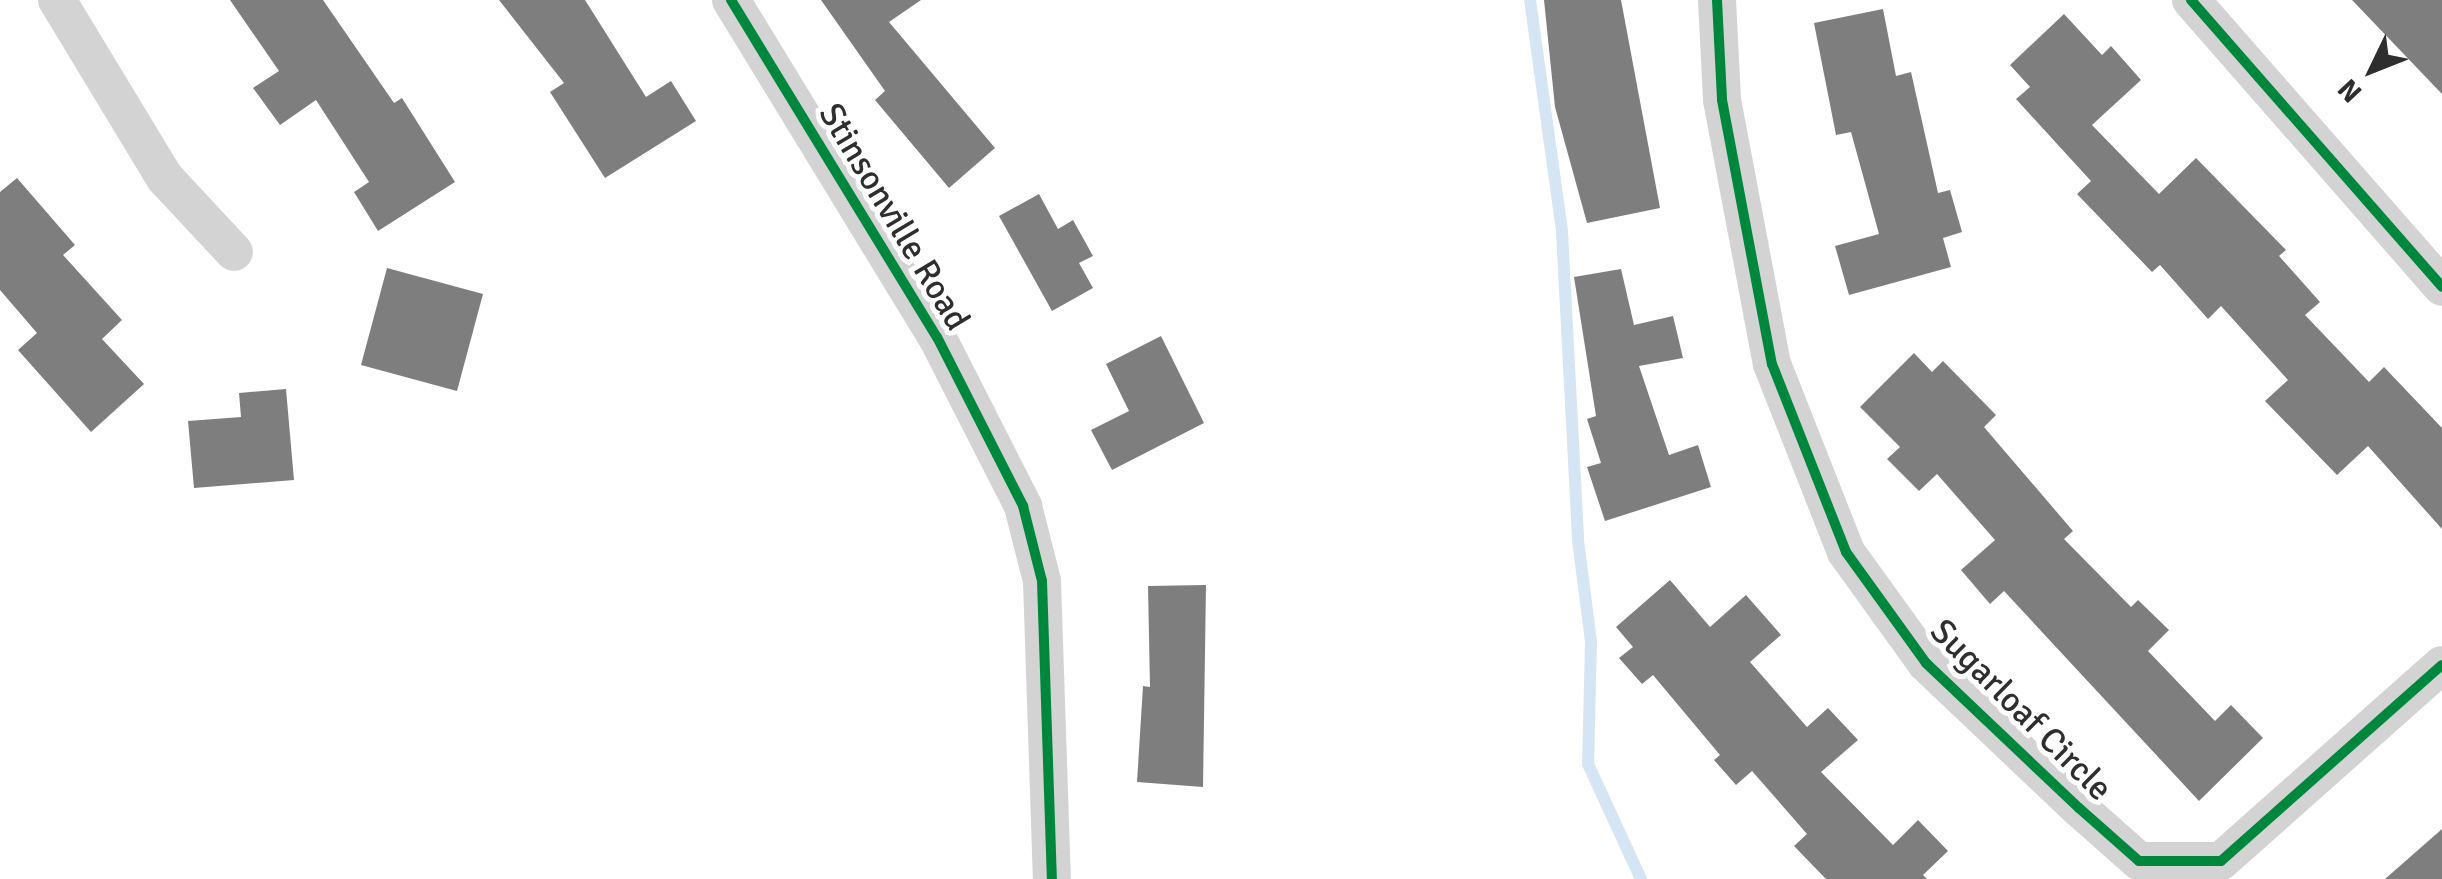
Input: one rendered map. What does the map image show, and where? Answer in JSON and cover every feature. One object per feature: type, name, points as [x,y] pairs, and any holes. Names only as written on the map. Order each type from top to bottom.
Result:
[{"type":"street","points":[[58,0],[166,178],[234,252]]},
{"type":"street","name":"Stinsonville Road","points":[[731,0],[937,337],[1023,506],[1042,581],[1052,879]]},
{"type":"street","name":"Sugarloaf Circle","points":[[1717,0],[1722,100],[1772,364],[1846,552],[1926,663],[2079,808],[2139,861],[2221,861],[2442,665]]},
{"type":"street","points":[[2192,0],[2442,287]]},
{"type":"building","points":[[230,0],[323,0],[394,103],[402,98],[455,182],[378,231],[354,192],[369,182],[316,100],[280,125],[253,88],[279,71]]},
{"type":"building","points":[[499,0],[585,0],[646,97],[671,81],[696,121],[605,178],[550,92],[564,83]]},
{"type":"building","points":[[821,0],[921,0],[889,22],[995,148],[949,188],[875,100],[885,91]]},
{"type":"building","points":[[1544,0],[1621,0],[1660,208],[1587,223],[1555,107]]},
{"type":"building","points":[[2352,0],[2442,0],[2442,94]]},
{"type":"building","points":[[1883,9],[1896,76],[1911,72],[1938,193],[1950,190],[1962,232],[1943,238],[1951,267],[1849,295],[1835,246],[1879,234],[1851,132],[1836,135],[1814,23]]},
{"type":"building","points":[[2064,14],[2102,55],[2111,46],[2141,80],[2092,125],[2159,194],[2196,158],[2286,250],[2279,256],[2320,302],[2305,315],[2369,382],[2384,367],[2442,428],[2442,529],[2368,446],[2337,475],[2265,401],[2288,380],[2221,306],[2208,319],[2160,265],[2152,272],[2077,194],[2091,181],[2016,99],[2030,87],[2010,65]]},
{"type":"building","points":[[17,178],[75,245],[63,255],[122,320],[102,339],[144,384],[91,432],[18,350],[37,333],[0,290],[0,192]]},
{"type":"building","points":[[1039,194],[1058,229],[1073,220],[1093,256],[1079,263],[1093,288],[1052,311],[999,216]]},
{"type":"building","points":[[387,268],[483,294],[457,391],[361,365]]},
{"type":"building","points":[[1621,269],[1634,325],[1673,316],[1683,358],[1639,366],[1669,455],[1698,445],[1711,487],[1605,521],[1587,467],[1601,463],[1587,419],[1596,416],[1574,277]]},
{"type":"building","points":[[1161,336],[1204,423],[1112,470],[1091,430],[1129,411],[1106,364]]},
{"type":"building","points":[[1914,353],[1932,372],[1943,361],[1996,415],[1984,427],[2073,531],[2064,539],[2131,607],[2138,600],[2169,630],[2148,651],[2215,721],[2231,705],[2263,738],[2199,801],[2004,591],[1990,604],[1961,570],[1995,540],[1937,474],[1919,491],[1887,459],[1900,447],[1860,407]]},
{"type":"building","points":[[286,389],[294,480],[194,488],[188,421],[241,417],[239,393]]},
{"type":"building","points":[[1670,580],[1710,627],[1746,595],[1781,635],[1750,662],[1807,727],[1828,708],[1858,740],[1821,772],[1893,845],[1918,820],[1948,851],[1923,875],[1927,879],[1826,879],[1794,846],[1807,834],[1752,771],[1736,785],[1714,760],[1720,755],[1653,675],[1642,684],[1619,658],[1633,647],[1616,627]]},
{"type":"building","points":[[1206,585],[1203,787],[1137,782],[1143,686],[1150,687],[1148,586]]},
{"type":"building","points":[[2442,829],[2442,879],[2385,879]]},
{"type":"waterway","points":[[1530,0],[1562,232],[1578,540],[1591,642],[1588,764],[1641,879]]},
{"type":"cycle path","points":[[731,0],[937,337],[1023,506],[1042,581],[1052,879]]},
{"type":"cycle path","points":[[1717,0],[1722,100],[1772,364],[1846,552],[1926,663],[2079,808],[2139,861],[2221,861],[2442,665]]},
{"type":"cycle path","points":[[2191,0],[2442,287]]}]
